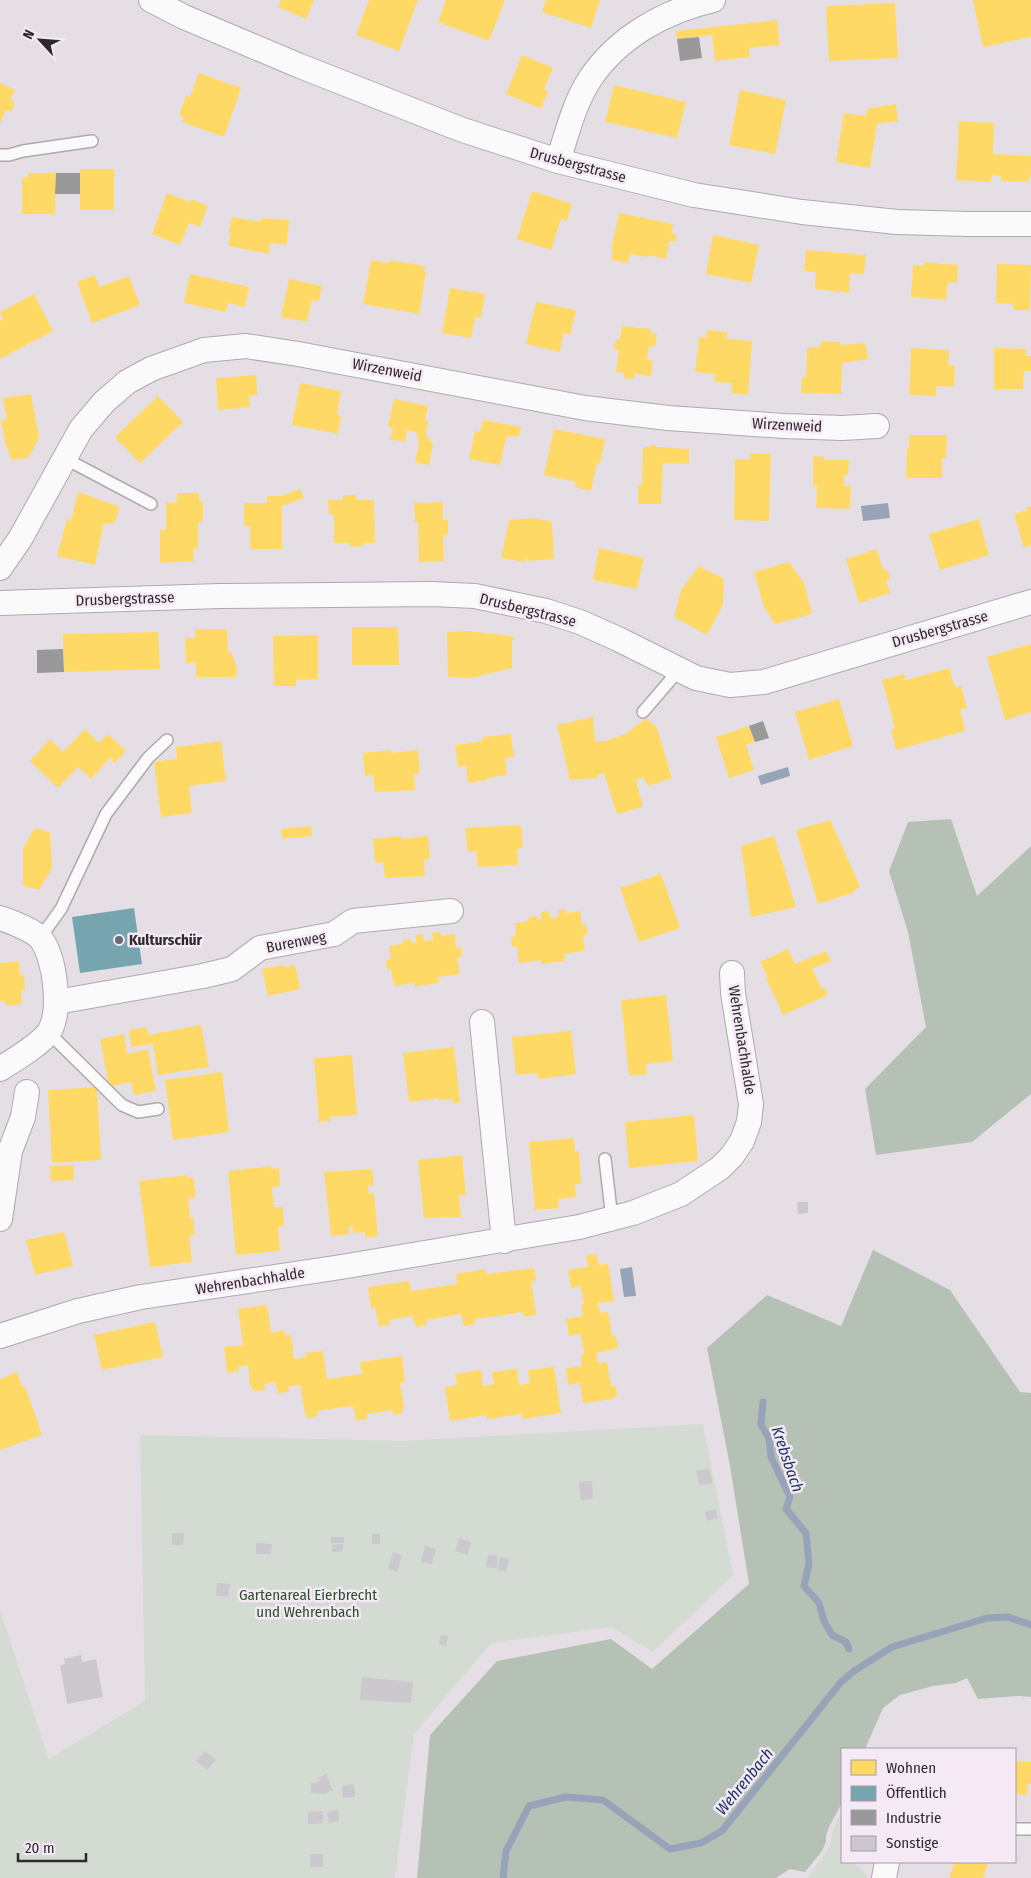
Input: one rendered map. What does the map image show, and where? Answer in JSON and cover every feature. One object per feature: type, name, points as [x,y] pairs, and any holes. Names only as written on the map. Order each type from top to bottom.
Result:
[{"type":"street","name":"Drusbergstrasse","points":[[151,0],[184,17],[415,112],[558,161],[694,195],[802,212],[897,222],[1031,224]]},
{"type":"street","points":[[558,161],[589,80],[606,59],[623,43],[644,28],[672,14],[714,0]]},
{"type":"street","name":"Wirzenweid","points":[[0,568],[20,539],[81,429],[104,402],[127,382],[151,369],[204,350],[246,346],[585,408],[668,418],[784,426],[842,428],[877,426]]},
{"type":"street","name":"Drusbergstrasse","points":[[0,603],[220,596],[432,594],[475,596],[546,611],[580,622],[618,638],[696,678],[730,685],[764,682],[1031,602]]},
{"type":"street","name":"Burenweg","points":[[57,1002],[203,976],[232,969],[260,948],[334,934],[353,921],[451,911]]},
{"type":"street","points":[[0,918],[24,928],[40,938],[52,965],[57,1002],[55,1018],[48,1032],[27,1051],[0,1068]]},
{"type":"street","name":"Wehrenbachhalde","points":[[0,1336],[78,1311],[141,1297],[504,1241],[579,1227],[633,1213],[682,1194],[720,1168],[732,1156],[742,1141],[749,1122],[751,1104],[733,993],[732,973]]},
{"type":"street","points":[[482,1022],[504,1241]]},
{"type":"street","points":[[0,1219],[10,1151],[23,1117],[27,1092]]},
{"type":"street","points":[[884,1878],[887,1863]]},
{"type":"lane","points":[[0,155],[92,141]]},
{"type":"lane","points":[[64,458],[151,504]]},
{"type":"lane","points":[[643,712],[679,670]]},
{"type":"lane","points":[[40,938],[61,909],[106,814],[148,758],[167,740]]},
{"type":"lane","points":[[48,1032],[122,1105],[138,1112],[158,1109]]},
{"type":"lane","points":[[605,1159],[612,1218]]},
{"type":"lane","points":[[1016,1829],[1031,1829]]},
{"type":"green space","name":"Gartenareal Eierbrecht und Wehrenbach","points":[[703,1424],[733,1575],[653,1652],[611,1627],[491,1643],[414,1734],[395,1878],[0,1878],[0,1610],[49,1759],[145,1701],[140,1435],[402,1441]]},
{"type":"green space","points":[[841,1813],[841,1863],[854,1863],[867,1875],[866,1878],[807,1878],[829,1848],[834,1827]]},
{"type":"shaded area","points":[[951,819],[977,896],[1031,846],[1031,1094],[972,1142],[876,1155],[865,1089],[926,1027],[908,932],[889,871],[908,822]]},
{"type":"shaded area","points":[[873,1250],[950,1290],[1020,1392],[1031,1393],[1031,1697],[978,1699],[967,1678],[956,1683],[933,1686],[900,1695],[883,1708],[865,1748],[841,1748],[841,1805],[830,1825],[822,1851],[805,1872],[790,1869],[776,1878],[417,1878],[430,1735],[497,1661],[611,1639],[652,1669],[749,1584],[730,1466],[707,1348],[767,1295],[841,1326]]},
{"type":"water","points":[[888,503],[890,518],[863,521],[861,506]]},
{"type":"water","points":[[788,767],[790,776],[761,785],[758,776]]},
{"type":"water","points":[[632,1267],[636,1296],[624,1297],[620,1269]]},
{"type":"building: Wohnen","points":[[281,0],[314,0],[306,19],[278,7]]},
{"type":"building: Wohnen","points":[[369,0],[418,0],[399,51],[356,35]]},
{"type":"building: Wohnen","points":[[446,0],[505,0],[489,41],[438,22]]},
{"type":"building: Wohnen","points":[[546,0],[600,0],[591,28],[542,12]]},
{"type":"building: Wohnen","points":[[973,0],[1031,0],[1031,37],[983,47]]},
{"type":"building: Wohnen","points":[[895,3],[898,58],[829,61],[826,6]]},
{"type":"building: Wohnen","points":[[777,20],[780,45],[749,48],[750,57],[715,61],[712,35],[677,39],[676,31]]},
{"type":"building: Wohnen","points":[[522,55],[553,68],[544,89],[548,91],[541,109],[506,94]]},
{"type":"building: Wohnen","points":[[199,73],[241,88],[224,137],[182,122],[184,117],[179,115],[186,96],[190,97]]},
{"type":"building: Wohnen","points":[[0,83],[15,90],[10,100],[15,102],[11,112],[6,110],[0,123]]},
{"type":"building: Wohnen","points":[[614,85],[686,102],[677,138],[605,122]]},
{"type":"building: Wohnen","points":[[740,90],[786,100],[775,154],[729,145]]},
{"type":"building: Wohnen","points":[[896,104],[898,121],[877,124],[870,168],[836,162],[844,113],[866,116],[867,109]]},
{"type":"building: Wohnen","points":[[959,121],[994,123],[993,154],[1031,156],[1031,174],[1028,182],[1001,181],[1001,176],[992,175],[991,182],[956,180]]},
{"type":"building: Wohnen","points":[[80,169],[114,169],[114,210],[80,210]]},
{"type":"building: Wohnen","points":[[28,173],[56,173],[55,214],[22,214],[22,177],[28,177]]},
{"type":"building: Wohnen","points":[[532,191],[572,204],[567,221],[561,219],[551,250],[517,239]]},
{"type":"building: Wohnen","points":[[167,193],[190,202],[191,199],[208,206],[200,227],[189,223],[180,245],[152,234]]},
{"type":"building: Wohnen","points":[[619,213],[673,224],[671,233],[677,234],[675,242],[669,241],[666,259],[630,254],[628,263],[611,260],[613,250],[611,250]]},
{"type":"building: Wohnen","points":[[232,217],[261,222],[261,218],[289,220],[287,245],[270,243],[269,254],[228,246],[231,233],[228,233]]},
{"type":"building: Wohnen","points":[[713,235],[759,245],[751,283],[706,274]]},
{"type":"building: Wohnen","points":[[806,250],[866,255],[864,274],[850,273],[849,293],[815,289],[816,272],[804,271]]},
{"type":"building: Wohnen","points":[[371,260],[389,263],[390,260],[425,266],[424,272],[426,272],[419,314],[363,304]]},
{"type":"building: Wohnen","points":[[924,262],[958,265],[957,283],[948,282],[946,300],[911,297],[913,265],[924,266]]},
{"type":"building: Wohnen","points":[[997,264],[1031,265],[1030,310],[1014,310],[1013,304],[996,303]]},
{"type":"building: Wohnen","points":[[190,274],[249,287],[245,307],[228,303],[226,312],[184,303]]},
{"type":"building: Wohnen","points":[[95,275],[99,287],[129,276],[140,305],[92,323],[77,282]]},
{"type":"building: Wohnen","points":[[289,279],[322,286],[319,301],[312,300],[307,322],[281,317]]},
{"type":"building: Wohnen","points":[[450,288],[485,294],[481,318],[475,317],[471,338],[442,333]]},
{"type":"building: Wohnen","points":[[34,294],[53,331],[0,359],[0,321],[3,319],[0,312]]},
{"type":"building: Wohnen","points":[[536,302],[576,310],[570,335],[563,333],[560,352],[526,344]]},
{"type":"building: Wohnen","points":[[622,326],[651,329],[650,333],[657,334],[655,347],[649,346],[647,360],[653,361],[651,376],[634,374],[634,379],[624,378],[624,373],[616,372],[619,350],[614,350],[616,339],[620,340]]},
{"type":"building: Wohnen","points":[[707,330],[727,332],[726,339],[752,341],[748,395],[731,393],[732,383],[714,382],[715,374],[695,372],[699,337],[706,338]]},
{"type":"building: Wohnen","points":[[821,341],[840,342],[841,345],[865,343],[868,359],[842,363],[841,394],[801,393],[802,377],[806,377],[807,347],[820,347]]},
{"type":"building: Wohnen","points":[[911,348],[949,350],[948,365],[955,366],[954,387],[936,386],[936,396],[909,395]]},
{"type":"building: Wohnen","points":[[994,348],[1026,349],[1026,356],[1031,356],[1031,371],[1024,371],[1023,389],[994,389]]},
{"type":"building: Wohnen","points":[[256,375],[257,395],[249,396],[250,407],[218,410],[216,378]]},
{"type":"building: Wohnen","points":[[300,383],[341,391],[337,415],[341,416],[338,434],[292,425]]},
{"type":"building: Wohnen","points":[[31,394],[39,438],[28,458],[11,460],[1,420],[7,419],[3,398]]},
{"type":"building: Wohnen","points":[[158,396],[183,422],[140,463],[115,437]]},
{"type":"building: Wohnen","points":[[394,399],[428,406],[425,421],[428,422],[426,434],[433,445],[429,465],[415,463],[419,442],[416,432],[407,430],[405,442],[390,439],[393,428],[388,427]]},
{"type":"building: Wohnen","points":[[483,420],[521,427],[519,436],[506,437],[500,465],[469,459],[475,431],[480,432]]},
{"type":"building: Wohnen","points":[[554,429],[605,439],[600,464],[597,463],[591,491],[575,487],[576,482],[544,475]]},
{"type":"building: Wohnen","points":[[909,435],[947,435],[946,457],[942,458],[942,478],[906,478]]},
{"type":"building: Wohnen","points":[[649,445],[689,449],[689,464],[663,463],[661,504],[638,504],[638,485],[642,485],[643,447],[649,447]]},
{"type":"building: Wohnen","points":[[750,453],[771,454],[769,521],[734,520],[735,459],[750,459]]},
{"type":"building: Wohnen","points":[[813,456],[825,457],[824,460],[849,460],[848,475],[844,475],[844,486],[851,486],[850,509],[816,508],[817,486],[813,486]]},
{"type":"building: Wohnen","points":[[300,489],[304,498],[282,506],[282,549],[250,549],[250,526],[244,526],[244,503],[267,503],[267,496],[281,496]]},
{"type":"building: Wohnen","points":[[78,492],[120,507],[114,524],[104,523],[95,565],[57,556],[67,519],[71,521]]},
{"type":"building: Wohnen","points":[[177,493],[199,493],[199,501],[203,501],[203,522],[198,522],[198,549],[193,549],[194,561],[160,563],[160,529],[166,530],[166,503],[177,502]]},
{"type":"building: Wohnen","points":[[343,495],[356,495],[356,500],[374,500],[375,543],[364,543],[364,546],[350,547],[350,543],[334,543],[334,514],[329,514],[328,500],[343,500]]},
{"type":"building: Wohnen","points":[[443,502],[443,520],[448,520],[448,535],[443,536],[444,561],[419,562],[418,522],[415,522],[414,503]]},
{"type":"building: Wohnen","points":[[1031,506],[1031,545],[1024,548],[1014,514],[1027,510],[1027,507]]},
{"type":"building: Wohnen","points":[[535,518],[552,522],[554,559],[530,561],[526,558],[525,562],[501,558],[509,520]]},
{"type":"building: Wohnen","points":[[979,519],[989,555],[940,570],[929,534]]},
{"type":"building: Wohnen","points":[[599,548],[644,558],[637,589],[593,580]]},
{"type":"building: Wohnen","points":[[877,549],[883,570],[887,569],[890,579],[886,580],[890,593],[859,603],[846,559]]},
{"type":"building: Wohnen","points":[[789,562],[804,583],[812,614],[775,624],[764,607],[754,572]]},
{"type":"building: Wohnen","points":[[699,566],[724,579],[723,605],[707,635],[674,617],[681,590]]},
{"type":"building: Wohnen","points":[[352,627],[398,627],[399,665],[352,665]]},
{"type":"building: Wohnen","points":[[195,629],[227,629],[228,652],[231,652],[237,668],[236,677],[196,677],[196,663],[186,663],[185,638],[195,638]]},
{"type":"building: Wohnen","points":[[468,631],[512,636],[514,640],[512,641],[512,668],[471,678],[448,677],[447,632]]},
{"type":"building: Wohnen","points":[[158,632],[160,669],[64,672],[63,634]]},
{"type":"building: Wohnen","points":[[318,635],[318,679],[296,680],[296,686],[274,686],[273,636]]},
{"type":"building: Wohnen","points":[[1031,644],[1031,712],[1005,720],[987,657]]},
{"type":"building: Wohnen","points":[[949,668],[955,687],[961,686],[967,708],[960,710],[965,731],[896,750],[891,730],[895,728],[882,680],[904,674],[906,680]]},
{"type":"building: Wohnen","points":[[839,699],[853,746],[809,760],[795,712]]},
{"type":"building: Wohnen","points":[[593,717],[595,741],[605,741],[626,734],[646,718],[657,728],[672,778],[648,786],[643,777],[636,780],[643,807],[617,814],[604,773],[597,775],[598,778],[570,780],[557,725]]},
{"type":"building: Wohnen","points":[[749,726],[755,742],[746,745],[754,770],[729,778],[716,737]]},
{"type":"building: Wohnen","points":[[85,729],[99,743],[108,734],[126,751],[115,763],[110,758],[91,779],[78,767],[58,788],[30,761],[50,739],[63,752]]},
{"type":"building: Wohnen","points":[[511,734],[514,757],[505,758],[507,775],[468,783],[466,766],[458,767],[455,745],[483,741],[482,737]]},
{"type":"building: Wohnen","points":[[221,741],[226,781],[189,786],[192,813],[161,817],[154,762],[177,759],[176,747]]},
{"type":"building: Wohnen","points":[[391,750],[391,753],[418,750],[420,773],[414,774],[415,790],[375,792],[373,775],[365,776],[363,753]]},
{"type":"building: Wohnen","points":[[830,820],[860,886],[852,893],[818,904],[796,830]]},
{"type":"building: Wohnen","points":[[521,825],[523,848],[517,849],[518,865],[478,867],[476,851],[468,852],[465,828]]},
{"type":"building: Wohnen","points":[[311,826],[312,836],[282,839],[281,829]]},
{"type":"building: Wohnen","points":[[35,828],[50,832],[52,868],[39,890],[23,886],[23,848]]},
{"type":"building: Wohnen","points":[[401,836],[401,839],[428,836],[430,859],[424,860],[425,876],[385,878],[383,862],[375,863],[373,839]]},
{"type":"building: Wohnen","points":[[774,836],[796,907],[751,917],[741,846]]},
{"type":"building: Wohnen","points":[[661,874],[680,928],[639,942],[620,888]]},
{"type":"building: Wohnen","points":[[566,909],[566,913],[580,911],[582,925],[586,924],[588,935],[583,935],[585,951],[564,954],[565,961],[541,964],[540,960],[519,963],[517,946],[512,947],[511,937],[516,936],[515,923],[529,921],[528,917],[537,916],[537,920],[542,919],[541,912],[549,911],[550,918],[559,917],[558,911]]},
{"type":"building: Wohnen","points":[[440,932],[441,936],[455,934],[456,948],[461,947],[462,957],[457,958],[460,974],[438,977],[439,983],[415,987],[415,983],[394,986],[391,969],[387,970],[386,960],[391,959],[389,946],[403,944],[403,940],[411,939],[412,943],[416,942],[416,935],[423,934],[424,941],[433,940],[432,933]]},
{"type":"building: Wohnen","points":[[788,949],[795,964],[826,951],[831,961],[812,969],[822,989],[824,987],[828,995],[783,1015],[760,962]]},
{"type":"building: Wohnen","points":[[19,961],[20,975],[24,975],[25,990],[21,990],[22,1004],[6,1006],[5,1001],[0,1001],[0,963]]},
{"type":"building: Wohnen","points":[[284,965],[284,967],[295,965],[300,989],[268,996],[262,969]]},
{"type":"building: Wohnen","points":[[666,995],[673,1061],[646,1064],[647,1074],[629,1076],[621,1000]]},
{"type":"building: Wohnen","points":[[201,1025],[209,1067],[158,1075],[153,1044],[131,1047],[129,1030],[147,1027],[148,1035]]},
{"type":"building: Wohnen","points":[[571,1031],[576,1074],[538,1079],[537,1073],[516,1075],[512,1037]]},
{"type":"building: Wohnen","points":[[124,1034],[127,1054],[148,1049],[156,1091],[134,1095],[131,1082],[109,1087],[100,1039]]},
{"type":"building: Wohnen","points":[[454,1047],[460,1103],[453,1103],[453,1099],[439,1100],[438,1098],[409,1102],[403,1053]]},
{"type":"building: Wohnen","points":[[352,1055],[357,1115],[330,1117],[330,1121],[319,1122],[314,1058]]},
{"type":"building: Wohnen","points":[[222,1072],[229,1132],[173,1140],[165,1080]]},
{"type":"building: Wohnen","points":[[97,1087],[101,1160],[52,1163],[48,1090]]},
{"type":"building: Wohnen","points":[[694,1115],[698,1161],[629,1168],[625,1122]]},
{"type":"building: Wohnen","points":[[574,1138],[575,1152],[579,1151],[581,1184],[575,1184],[576,1197],[558,1199],[559,1208],[535,1210],[529,1142]]},
{"type":"building: Wohnen","points":[[462,1155],[466,1195],[459,1195],[461,1217],[424,1218],[418,1160]]},
{"type":"building: Wohnen","points":[[74,1165],[74,1180],[51,1181],[50,1166]]},
{"type":"building: Wohnen","points":[[271,1166],[271,1169],[279,1168],[280,1186],[272,1187],[274,1207],[283,1207],[284,1226],[278,1227],[280,1251],[236,1255],[228,1171]]},
{"type":"building: Wohnen","points":[[372,1169],[374,1185],[368,1185],[369,1194],[374,1193],[378,1236],[365,1238],[365,1232],[353,1233],[353,1226],[349,1226],[350,1234],[331,1236],[324,1172]]},
{"type":"building: Wohnen","points":[[187,1175],[187,1178],[193,1177],[196,1197],[188,1198],[190,1218],[193,1217],[195,1235],[189,1236],[192,1262],[150,1267],[139,1181]]},
{"type":"building: Wohnen","points":[[64,1232],[73,1266],[35,1275],[26,1240]]},
{"type":"building: Wohnen","points":[[597,1254],[599,1265],[608,1264],[614,1301],[598,1303],[600,1313],[608,1312],[612,1337],[616,1336],[618,1348],[596,1353],[598,1363],[607,1362],[611,1386],[616,1386],[617,1397],[583,1403],[580,1383],[568,1385],[566,1368],[582,1366],[581,1355],[584,1354],[581,1334],[569,1336],[566,1319],[583,1316],[581,1305],[584,1305],[581,1286],[571,1288],[568,1270],[588,1267],[586,1255]]},
{"type":"building: Wohnen","points":[[534,1268],[536,1281],[531,1281],[536,1315],[524,1317],[523,1312],[475,1319],[475,1324],[464,1326],[461,1314],[426,1320],[427,1325],[416,1327],[416,1322],[413,1322],[413,1316],[389,1320],[390,1325],[379,1326],[375,1308],[371,1308],[368,1287],[409,1281],[411,1291],[457,1284],[456,1274],[485,1269],[486,1274]]},
{"type":"building: Wohnen","points":[[267,1305],[271,1333],[284,1330],[285,1336],[291,1335],[294,1359],[306,1357],[305,1353],[323,1351],[327,1379],[362,1374],[360,1362],[402,1356],[405,1383],[400,1383],[403,1413],[393,1415],[392,1410],[367,1414],[367,1419],[356,1421],[353,1406],[317,1411],[318,1416],[306,1418],[300,1385],[288,1387],[289,1392],[278,1393],[275,1382],[264,1384],[265,1390],[253,1391],[252,1386],[250,1386],[248,1365],[238,1367],[239,1371],[227,1373],[224,1347],[243,1345],[238,1309]]},
{"type":"building: Wohnen","points":[[155,1322],[163,1357],[102,1370],[94,1335]]},
{"type":"building: Wohnen","points":[[554,1367],[561,1413],[523,1419],[522,1414],[487,1419],[487,1415],[450,1421],[445,1387],[457,1385],[455,1374],[481,1370],[483,1386],[494,1384],[492,1372],[517,1369],[519,1385],[530,1383],[528,1370]]},
{"type":"building: Wohnen","points":[[17,1372],[22,1387],[25,1386],[42,1435],[0,1450],[0,1379]]},
{"type":"building: Wohnen","points":[[1016,1761],[1031,1762],[1031,1784],[1028,1784],[1027,1795],[1016,1794]]},
{"type":"building: Wohnen","points":[[955,1863],[988,1864],[983,1878],[949,1878]]},
{"type":"building: Öffentlich","points":[[134,908],[142,964],[80,973],[72,917]]},
{"type":"building: Industrie","points":[[699,37],[702,58],[680,61],[677,39]]},
{"type":"building: Industrie","points":[[56,173],[80,173],[80,194],[55,194]]},
{"type":"building: Industrie","points":[[63,649],[64,672],[37,673],[37,650]]},
{"type":"building: Industrie","points":[[763,721],[769,738],[755,742],[749,726]]},
{"type":"building: Sonstige","points":[[797,1202],[808,1202],[808,1213],[798,1214]]},
{"type":"building: Sonstige","points":[[710,1469],[712,1483],[699,1485],[696,1471]]},
{"type":"building: Sonstige","points":[[592,1481],[593,1499],[581,1500],[579,1482]]},
{"type":"building: Sonstige","points":[[715,1509],[718,1518],[707,1521],[705,1512]]},
{"type":"building: Sonstige","points":[[172,1533],[184,1533],[183,1545],[172,1545]]},
{"type":"building: Sonstige","points":[[372,1534],[380,1534],[380,1544],[372,1544]]},
{"type":"building: Sonstige","points":[[331,1537],[344,1537],[344,1543],[331,1543]]},
{"type":"building: Sonstige","points":[[459,1538],[471,1542],[468,1555],[455,1551]]},
{"type":"building: Sonstige","points":[[256,1543],[272,1544],[271,1554],[256,1554]]},
{"type":"building: Sonstige","points":[[343,1544],[343,1551],[332,1552],[332,1545]]},
{"type":"building: Sonstige","points":[[425,1546],[436,1549],[432,1564],[421,1562]]},
{"type":"building: Sonstige","points":[[393,1552],[402,1555],[397,1572],[388,1569]]},
{"type":"building: Sonstige","points":[[488,1555],[498,1556],[497,1568],[486,1567]]},
{"type":"building: Sonstige","points":[[500,1557],[509,1559],[506,1571],[498,1570]]},
{"type":"building: Sonstige","points":[[217,1583],[230,1584],[228,1597],[216,1596]]},
{"type":"building: Sonstige","points":[[441,1635],[448,1636],[446,1646],[439,1644]]},
{"type":"building: Sonstige","points":[[81,1655],[82,1662],[96,1659],[103,1697],[67,1704],[60,1665],[65,1664],[64,1659]]},
{"type":"building: Sonstige","points":[[362,1677],[413,1682],[411,1703],[360,1700]]},
{"type":"building: Sonstige","points":[[205,1751],[216,1760],[207,1770],[196,1761]]},
{"type":"building: Sonstige","points":[[326,1774],[333,1790],[324,1794],[311,1793],[311,1783],[320,1782],[318,1778]]},
{"type":"building: Sonstige","points":[[354,1784],[355,1797],[343,1798],[342,1786]]},
{"type":"building: Sonstige","points":[[338,1810],[339,1821],[329,1823],[327,1812]]},
{"type":"building: Sonstige","points":[[323,1811],[323,1823],[308,1824],[308,1812]]},
{"type":"building: Sonstige","points":[[310,1854],[323,1854],[323,1867],[310,1867]]},
{"type":"waterway","name":"Krebsbach","points":[[763,1402],[761,1425],[769,1438],[771,1457],[790,1497],[786,1509],[806,1533],[809,1564],[804,1586],[819,1603],[824,1621],[832,1635],[846,1642],[849,1649]]},
{"type":"waterway","name":"Wehrenbach","points":[[503,1878],[506,1851],[529,1806],[566,1797],[603,1800],[670,1849],[701,1843],[722,1831],[841,1682],[854,1671],[892,1647],[987,1618],[1008,1617],[1031,1625]]},
{"type":"place","name":"Kulturschür","points":[[119,940]]}]
